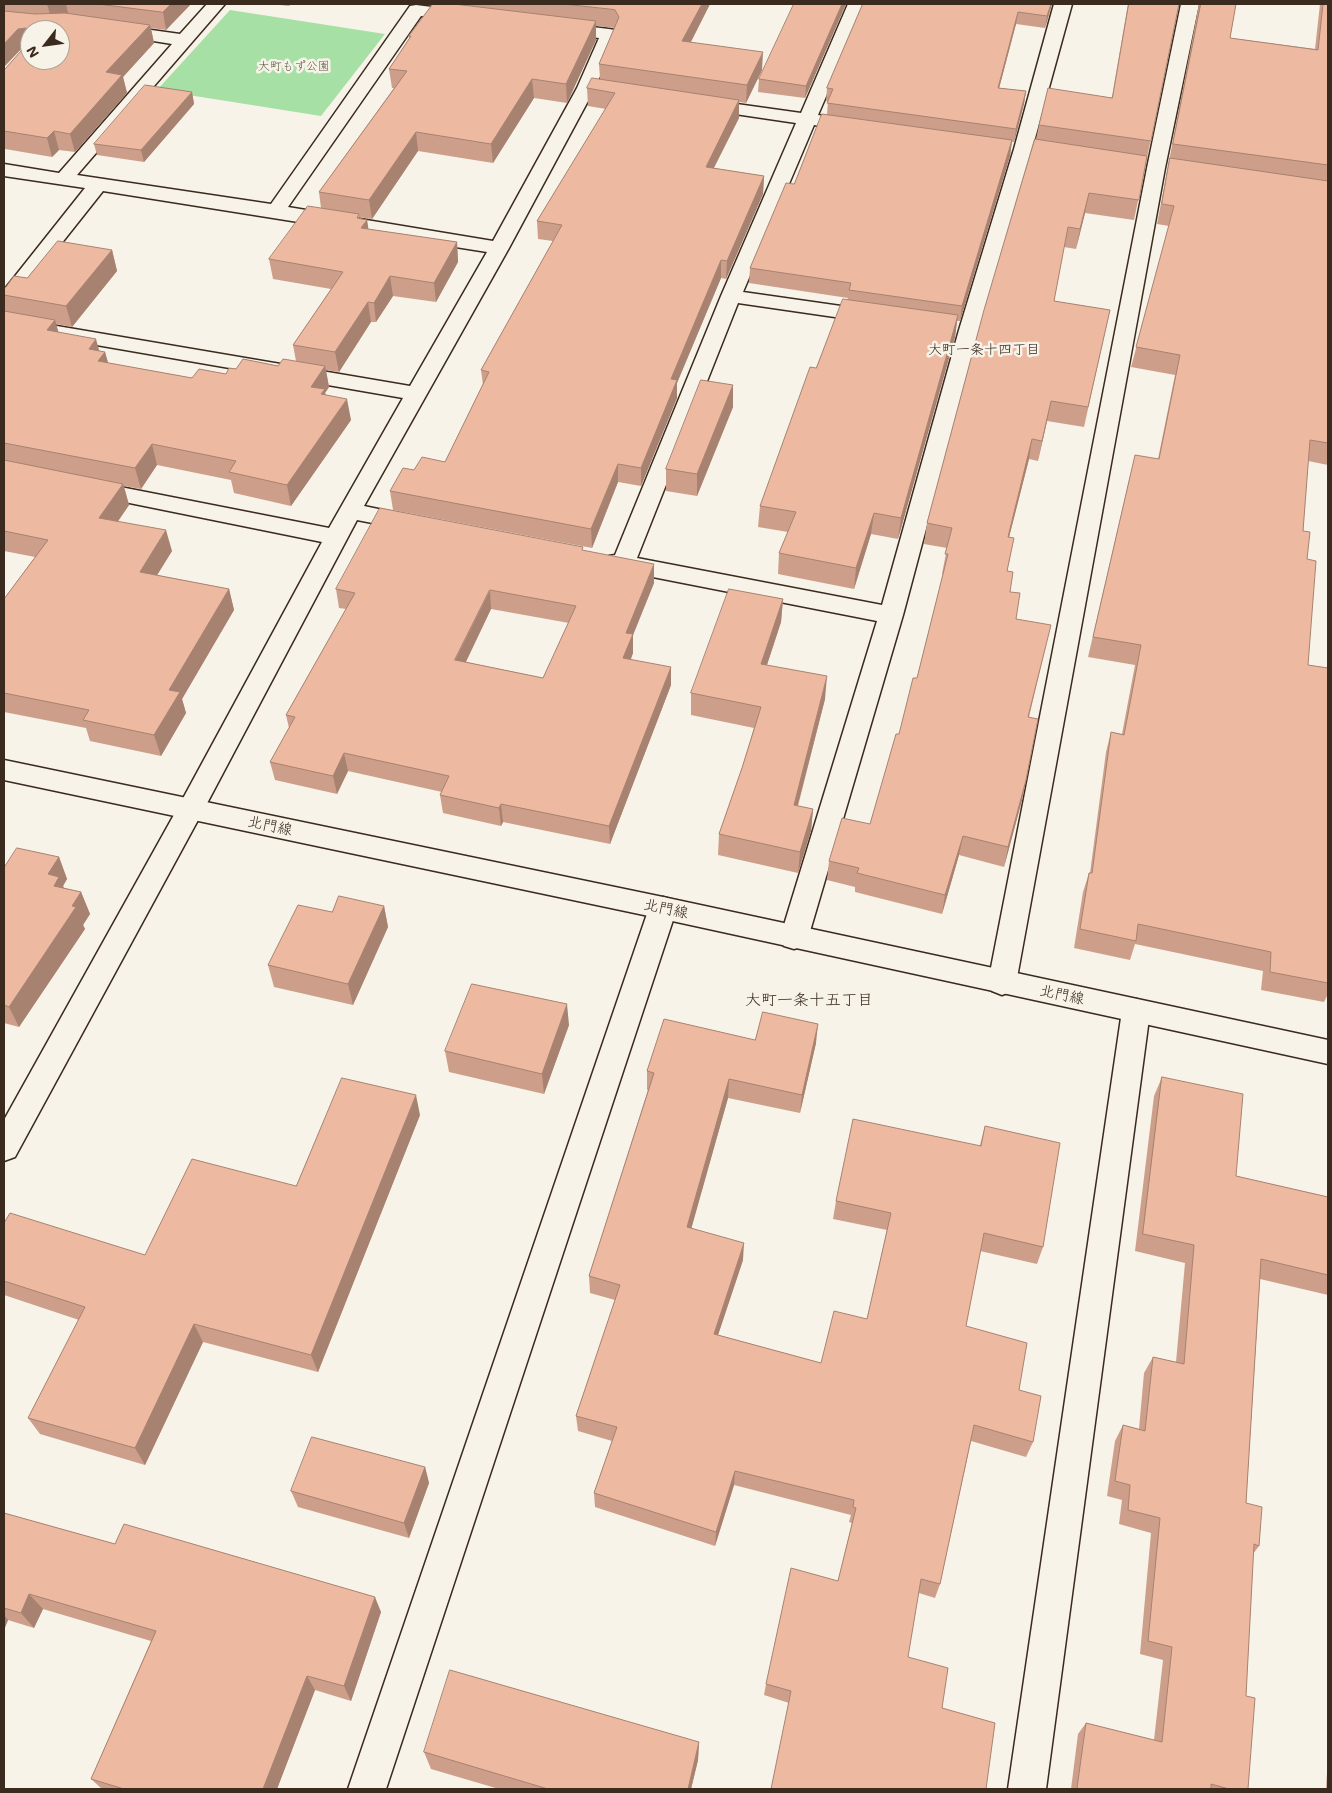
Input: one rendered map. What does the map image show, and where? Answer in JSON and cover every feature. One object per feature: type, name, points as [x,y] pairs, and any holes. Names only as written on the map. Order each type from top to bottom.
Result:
[{"type":"street","points":[[62,180],[216,4]]},
{"type":"street","points":[[623,563],[731,296],[857,4]]},
{"type":"street","points":[[794,938],[891,615],[959,329],[1023,149],[1063,4]]},
{"type":"street","points":[[1002,982],[1156,168],[1190,4]]},
{"type":"street","points":[[276,211],[416,10],[484,18]]},
{"type":"street","points":[[4,1148],[191,809],[350,511],[499,248],[596,89],[609,34],[541,26]]},
{"type":"street","points":[[98,28],[184,40]]},
{"type":"street","points":[[682,101],[876,129]]},
{"type":"street","points":[[4,170],[276,211],[499,248]]},
{"type":"street","points":[[4,303],[97,185]]},
{"type":"street","points":[[731,296],[900,320]]},
{"type":"street","points":[[4,323],[417,394]]},
{"type":"street","points":[[72,484],[336,537]]},
{"type":"street","points":[[350,511],[438,528]]},
{"type":"street","points":[[594,558],[891,615]]},
{"type":"street","name":"北門線","points":[[4,770],[663,908],[794,938],[1328,1052]]},
{"type":"street","points":[[368,1789],[663,908]]},
{"type":"street","points":[[1027,1789],[1136,1011]]},
{"type":"green space","name":"大町もず公園","points":[[230,10],[385,34],[321,116],[157,90]]},
{"type":"building","points":[[98,4],[171,4],[163,12]]},
{"type":"building","points":[[433,4],[454,4],[596,21],[566,84],[532,79],[491,144],[416,132],[369,200],[319,192],[407,71],[389,69],[411,36],[409,36]]},
{"type":"building","points":[[564,4],[702,4],[682,41],[763,52],[747,85],[599,64],[619,17],[615,10]]},
{"type":"building","points":[[794,4],[842,4],[806,86],[759,79]]},
{"type":"building","points":[[863,4],[1051,4],[1047,16],[1018,12],[998,88],[1026,91],[1016,129],[827,103],[833,89],[827,88]]},
{"type":"building","points":[[1129,4],[1179,4],[1151,141],[1039,125],[1048,88],[1112,98]]},
{"type":"building","points":[[1201,4],[1236,4],[1230,38],[1318,50],[1323,4],[1328,4],[1328,165],[1173,144]]},
{"type":"building","points":[[4,11],[35,14],[65,13],[150,25],[106,72],[122,75],[70,134],[54,131],[47,138],[4,131],[4,69],[20,52],[20,70],[70,70],[70,20],[20,20],[20,29],[4,44]]},
{"type":"building","points":[[592,78],[739,100],[706,167],[764,176],[727,261],[721,260],[671,379],[677,380],[641,468],[618,464],[591,529],[390,491],[403,468],[414,470],[422,457],[445,462],[489,372],[481,370],[562,225],[537,221],[615,93],[587,88]]},
{"type":"building","points":[[145,85],[192,92],[141,150],[94,144]]},
{"type":"building","points":[[822,114],[1012,140],[962,306],[849,290],[851,283],[750,268],[786,183],[794,184]]},
{"type":"building","points":[[1035,139],[1147,156],[1139,200],[1089,193],[1080,229],[1068,227],[1054,301],[1110,310],[1088,407],[1051,401],[1042,441],[1032,439],[1008,537],[1014,538],[1007,571],[1013,572],[1010,592],[1020,593],[1016,619],[1051,625],[1028,717],[1038,719],[1026,780],[1008,847],[963,836],[945,895],[857,873],[859,868],[829,861],[842,818],[870,824],[896,734],[899,734],[913,678],[917,678],[948,554],[945,554],[952,528],[927,523],[984,310]]},
{"type":"building","points":[[1170,158],[1328,181],[1328,443],[1310,440],[1303,531],[1310,532],[1307,559],[1316,561],[1308,665],[1328,668],[1328,983],[1270,972],[1271,952],[1138,924],[1136,941],[1080,929],[1089,873],[1092,873],[1111,732],[1124,735],[1141,645],[1093,637],[1135,455],[1159,459],[1180,355],[1136,347],[1174,206],[1162,204]]},
{"type":"building","points":[[308,206],[359,214],[357,218],[367,220],[361,228],[457,242],[434,283],[390,276],[374,303],[368,302],[335,352],[293,345],[343,272],[269,259]]},
{"type":"building","points":[[58,241],[112,250],[66,306],[4,295],[4,288],[14,276],[27,278]]},
{"type":"building","points":[[843,299],[958,315],[901,518],[874,513],[856,568],[779,553],[796,512],[760,506],[810,367],[816,368]]},
{"type":"building","points":[[4,311],[55,320],[47,330],[96,339],[89,349],[105,352],[98,361],[192,378],[199,369],[226,374],[229,368],[236,369],[243,359],[278,366],[283,359],[325,366],[311,387],[325,389],[321,394],[347,399],[287,485],[229,472],[236,461],[152,444],[135,468],[4,443]]},
{"type":"building","points":[[701,380],[733,385],[697,474],[666,469]]},
{"type":"building","points":[[4,460],[123,484],[99,518],[166,530],[140,572],[229,589],[169,690],[180,692],[154,735],[83,720],[89,710],[4,693],[4,599],[48,540],[4,531]]},
{"type":"building","points":[[380,508],[583,547],[582,550],[654,564],[626,633],[633,634],[623,658],[671,667],[609,826],[501,804],[499,808],[440,795],[449,776],[344,753],[333,776],[270,762],[295,717],[286,715],[355,593],[336,589]],"holes":[[[490,590],[576,606],[543,678],[455,660]]]},
{"type":"building","points":[[729,589],[783,599],[761,664],[827,676],[794,805],[813,809],[800,852],[719,834],[761,707],[691,693]]},
{"type":"building","points":[[17,848],[59,857],[48,874],[59,877],[54,886],[81,892],[72,906],[76,907],[9,1007],[4,1005],[4,868]]},
{"type":"building","points":[[339,896],[384,906],[348,984],[268,965],[298,905],[332,912]]},
{"type":"building","points":[[472,984],[567,1004],[542,1074],[445,1051]]},
{"type":"building","points":[[763,1012],[818,1024],[802,1095],[729,1079],[687,1227],[744,1243],[714,1334],[821,1363],[834,1311],[867,1319],[891,1213],[836,1201],[853,1119],[981,1146],[985,1126],[1060,1143],[1043,1247],[984,1233],[966,1326],[1027,1343],[1019,1390],[1041,1396],[1033,1442],[974,1425],[940,1584],[921,1579],[908,1657],[948,1668],[942,1708],[995,1723],[986,1789],[771,1789],[791,1691],[766,1684],[791,1568],[838,1581],[856,1508],[853,1507],[854,1500],[735,1471],[716,1532],[594,1493],[617,1427],[576,1416],[620,1285],[589,1276],[654,1073],[647,1071],[664,1019],[755,1040]]},
{"type":"building","points":[[1162,1077],[1243,1094],[1236,1176],[1328,1197],[1328,1275],[1261,1259],[1246,1503],[1262,1507],[1259,1546],[1254,1544],[1246,1696],[1255,1698],[1248,1789],[1229,1789],[1211,1784],[1211,1789],[1077,1788],[1086,1723],[1162,1742],[1172,1647],[1148,1641],[1160,1518],[1128,1510],[1130,1485],[1115,1481],[1123,1425],[1145,1431],[1153,1357],[1184,1364],[1194,1245],[1143,1234]]},
{"type":"building","points":[[342,1078],[416,1095],[311,1355],[194,1324],[135,1448],[28,1418],[85,1307],[4,1281],[4,1223],[10,1213],[145,1255],[192,1159],[296,1186]]},
{"type":"building","points":[[312,1437],[425,1467],[404,1523],[291,1491]]},
{"type":"building","points":[[4,1513],[115,1544],[124,1524],[375,1597],[344,1686],[307,1676],[263,1789],[124,1789],[91,1779],[156,1631],[29,1594],[21,1613],[4,1608]]},
{"type":"building","points":[[450,1670],[699,1742],[688,1789],[548,1789],[424,1752]]},
{"type":"district","name":"大町一条十四丁目","points":[[984,350]]},
{"type":"district","name":"大町一条十五丁目","points":[[809,1000]]}]
